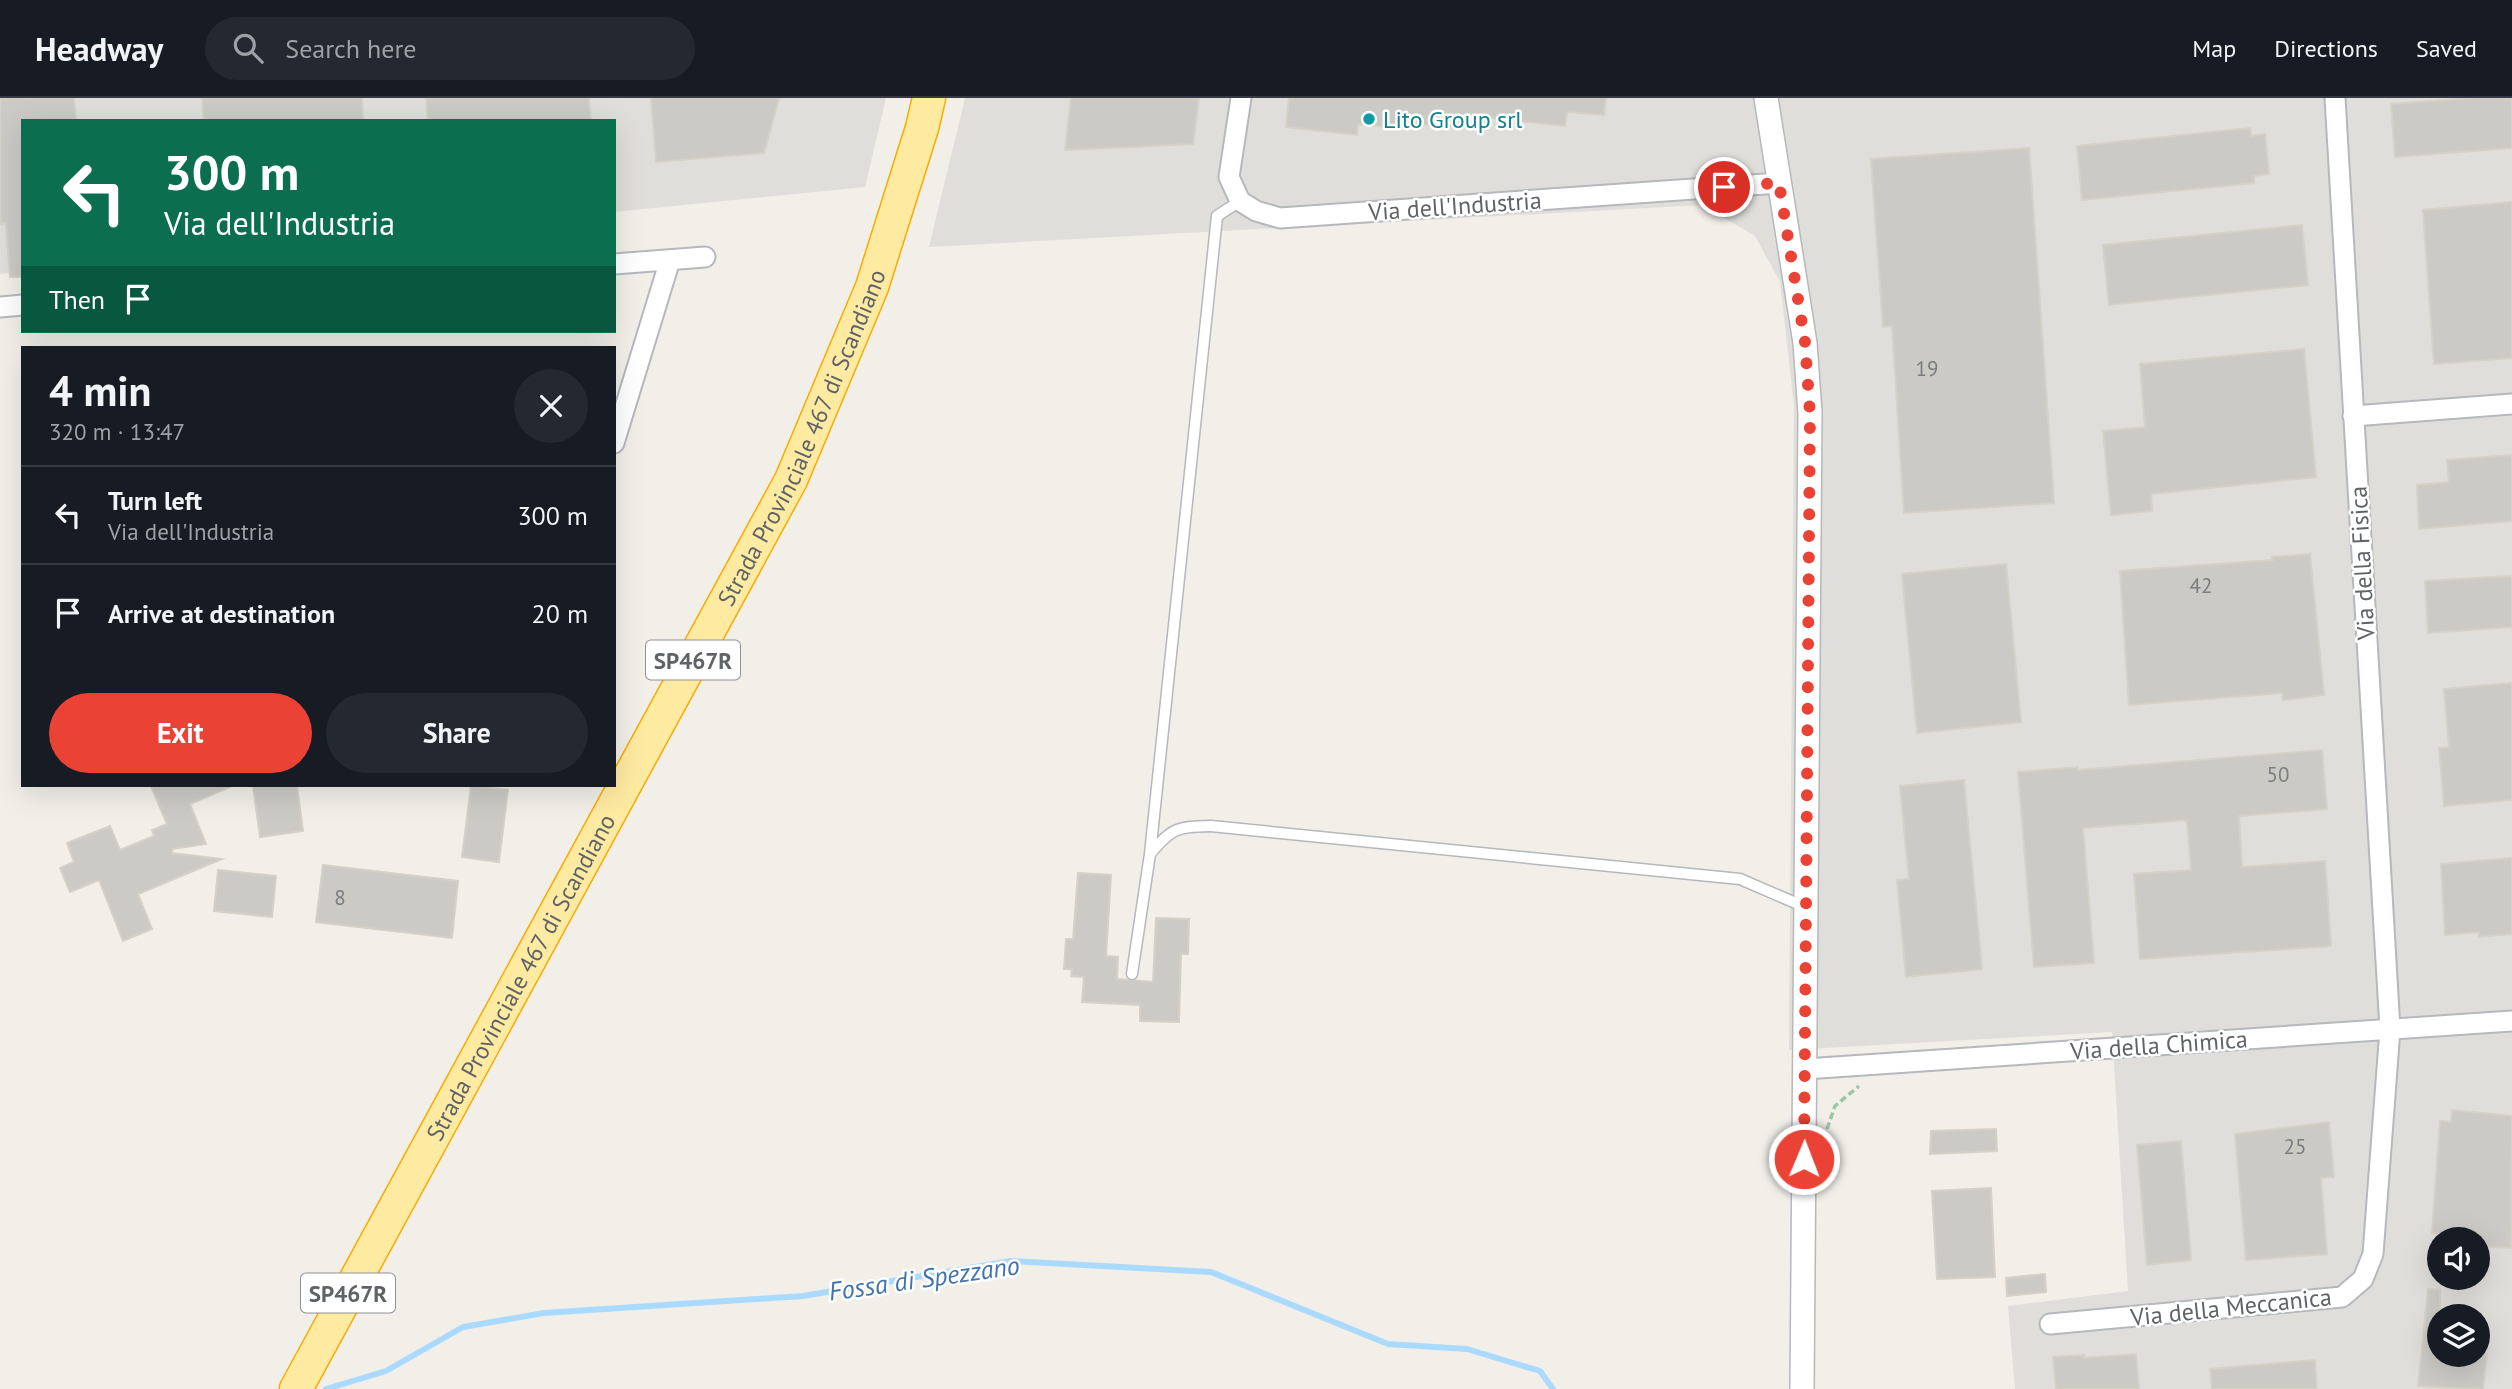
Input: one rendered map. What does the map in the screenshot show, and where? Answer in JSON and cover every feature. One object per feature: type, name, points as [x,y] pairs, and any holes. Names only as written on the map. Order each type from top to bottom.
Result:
[{"type":"highway","name":"Strada Provinciale 467 di Scandiano","points":[[296,1389],[791,480],[872,287],[929,98]]},
{"type":"street","points":[[1240,201],[1229,177],[1241,98]]},
{"type":"street","points":[[1766,98],[1805,342],[1810,414],[1802,1389]]},
{"type":"street","name":"Via della Fisica","points":[[2335,98],[2390,1029]]},
{"type":"street","name":"Via dell'Industria","points":[[1240,201],[1256,211],[1280,218],[1779,183]]},
{"type":"street","points":[[616,264],[705,257]]},
{"type":"street","points":[[616,436],[670,260]]},
{"type":"street","points":[[0,307],[21,305]]},
{"type":"street","points":[[2353,416],[2512,404]]},
{"type":"street","name":"Via della Chimica","points":[[1805,1069],[2512,1021]]},
{"type":"street","name":"Via della Meccanica","points":[[2050,1324],[2342,1297],[2363,1279],[2373,1254],[2390,1029]]},
{"type":"lane","points":[[1132,974],[1150,854],[1217,216],[1240,201]]},
{"type":"lane","points":[[1150,854],[1164,837],[1181,827],[1211,826],[1740,879],[1805,907]]},
{"type":"path","points":[[1824,1137],[1835,1106],[1886,1063]]},
{"type":"shaded area","points":[[0,98],[886,98],[865,187],[616,212],[616,119],[21,119],[21,271],[0,274]]},
{"type":"shaded area","points":[[965,98],[2512,98],[2512,1389],[2015,1389],[2008,1306],[2128,1291],[2112,1032],[1789,1050],[1794,406],[1780,282],[1755,236],[1702,205],[929,247]]},
{"type":"building","points":[[0,98],[74,98],[76,119],[21,119],[21,277],[10,277],[6,223],[0,224]]},
{"type":"building","points":[[202,98],[362,98],[363,119],[204,119]]},
{"type":"building","points":[[426,98],[589,98],[591,119],[428,119]]},
{"type":"building","points":[[651,98],[779,98],[764,153],[656,162]]},
{"type":"building","points":[[1071,98],[1199,98],[1193,144],[1065,150]]},
{"type":"building","name":"Lito Group srl","points":[[1289,98],[1606,98],[1604,115],[1567,112],[1565,126],[1453,114],[1452,127],[1405,123],[1404,129],[1358,124],[1357,135],[1286,127]]},
{"type":"building","points":[[2512,98],[2512,148],[2395,157],[2391,104]]},
{"type":"building","points":[[2250,128],[2251,136],[2265,134],[2269,174],[2254,176],[2254,183],[2082,200],[2077,146]]},
{"type":"building","points":[[2029,148],[2054,503],[1904,513],[1892,326],[1883,327],[1871,159]]},
{"type":"building","points":[[2512,202],[2512,358],[2434,364],[2423,210]]},
{"type":"building","points":[[2302,225],[2308,285],[2109,305],[2103,245]]},
{"type":"building","points":[[2304,349],[2316,477],[2151,494],[2152,511],[2111,515],[2103,431],[2145,427],[2140,364]]},
{"type":"building","points":[[2512,455],[2512,521],[2419,529],[2417,485],[2449,482],[2447,460]]},
{"type":"building","points":[[2310,554],[2324,695],[2283,700],[2282,693],[2129,705],[2120,571],[2273,560],[2272,557]]},
{"type":"building","points":[[2006,564],[2021,722],[1917,733],[1902,574]]},
{"type":"building","points":[[2512,576],[2512,627],[2428,633],[2425,581]]},
{"type":"building","points":[[2512,683],[2512,800],[2444,806],[2439,748],[2449,747],[2444,689]]},
{"type":"building","points":[[2322,750],[2327,809],[2239,816],[2242,867],[2325,861],[2331,946],[2140,959],[2134,874],[2191,870],[2187,820],[2083,828],[2094,963],[2034,967],[2018,772],[2078,767],[2078,770]]},
{"type":"building","points":[[1964,780],[1982,969],[1906,977],[1897,880],[1909,879],[1900,786]]},
{"type":"building","points":[[151,787],[230,787],[190,804],[206,844],[172,849],[172,853],[222,859],[138,894],[152,929],[123,941],[99,880],[70,892],[60,868],[74,862],[67,843],[110,826],[120,850],[154,836],[152,830],[167,824]]},
{"type":"building","points":[[253,787],[297,787],[303,831],[260,837]]},
{"type":"building","points":[[471,787],[508,790],[499,862],[462,857]]},
{"type":"building","points":[[2512,858],[2512,934],[2479,937],[2479,932],[2445,935],[2441,864]]},
{"type":"building","points":[[323,865],[458,881],[452,938],[316,922]]},
{"type":"building","points":[[218,870],[276,876],[272,917],[214,911]]},
{"type":"building","points":[[1078,873],[1111,875],[1106,956],[1118,957],[1117,979],[1153,982],[1156,918],[1189,919],[1188,954],[1181,954],[1179,1022],[1140,1021],[1140,1005],[1082,1002],[1084,977],[1071,976],[1072,969],[1064,969],[1066,939],[1073,939]]},
{"type":"building","points":[[2452,1110],[2512,1116],[2511,1248],[2490,1247],[2490,1227],[2432,1227],[2440,1121],[2451,1122]]},
{"type":"building","points":[[2329,1122],[2334,1177],[2321,1178],[2327,1254],[2246,1260],[2235,1134]]},
{"type":"building","points":[[1996,1129],[1997,1151],[1930,1154],[1931,1131]]},
{"type":"building","points":[[2181,1141],[2191,1260],[2147,1265],[2137,1145]]},
{"type":"building","points":[[1991,1188],[1995,1277],[1937,1279],[1932,1191]]},
{"type":"building","points":[[2045,1274],[2046,1292],[2007,1296],[2006,1278]]},
{"type":"building","points":[[2428,1290],[2440,1290],[2440,1304],[2427,1304],[2427,1367],[2486,1367],[2483,1389],[2418,1386]]},
{"type":"building","points":[[2136,1354],[2139,1389],[2056,1389],[2053,1357],[2084,1355],[2084,1358]]},
{"type":"building","points":[[2315,1360],[2317,1389],[2212,1389],[2210,1369]]},
{"type":"waterway","name":"Fossa di Spezzano","points":[[326,1389],[386,1371],[463,1327],[544,1313],[803,1296],[1011,1261],[1211,1272],[1388,1344],[1467,1349],[1540,1371],[1553,1389]]},
{"type":"place","name":"Lito Group srl","points":[[1369,119]]},
{"type":"route","points":[[1724,187],[1779,183],[1805,342],[1810,414],[1804,1159]]}]
